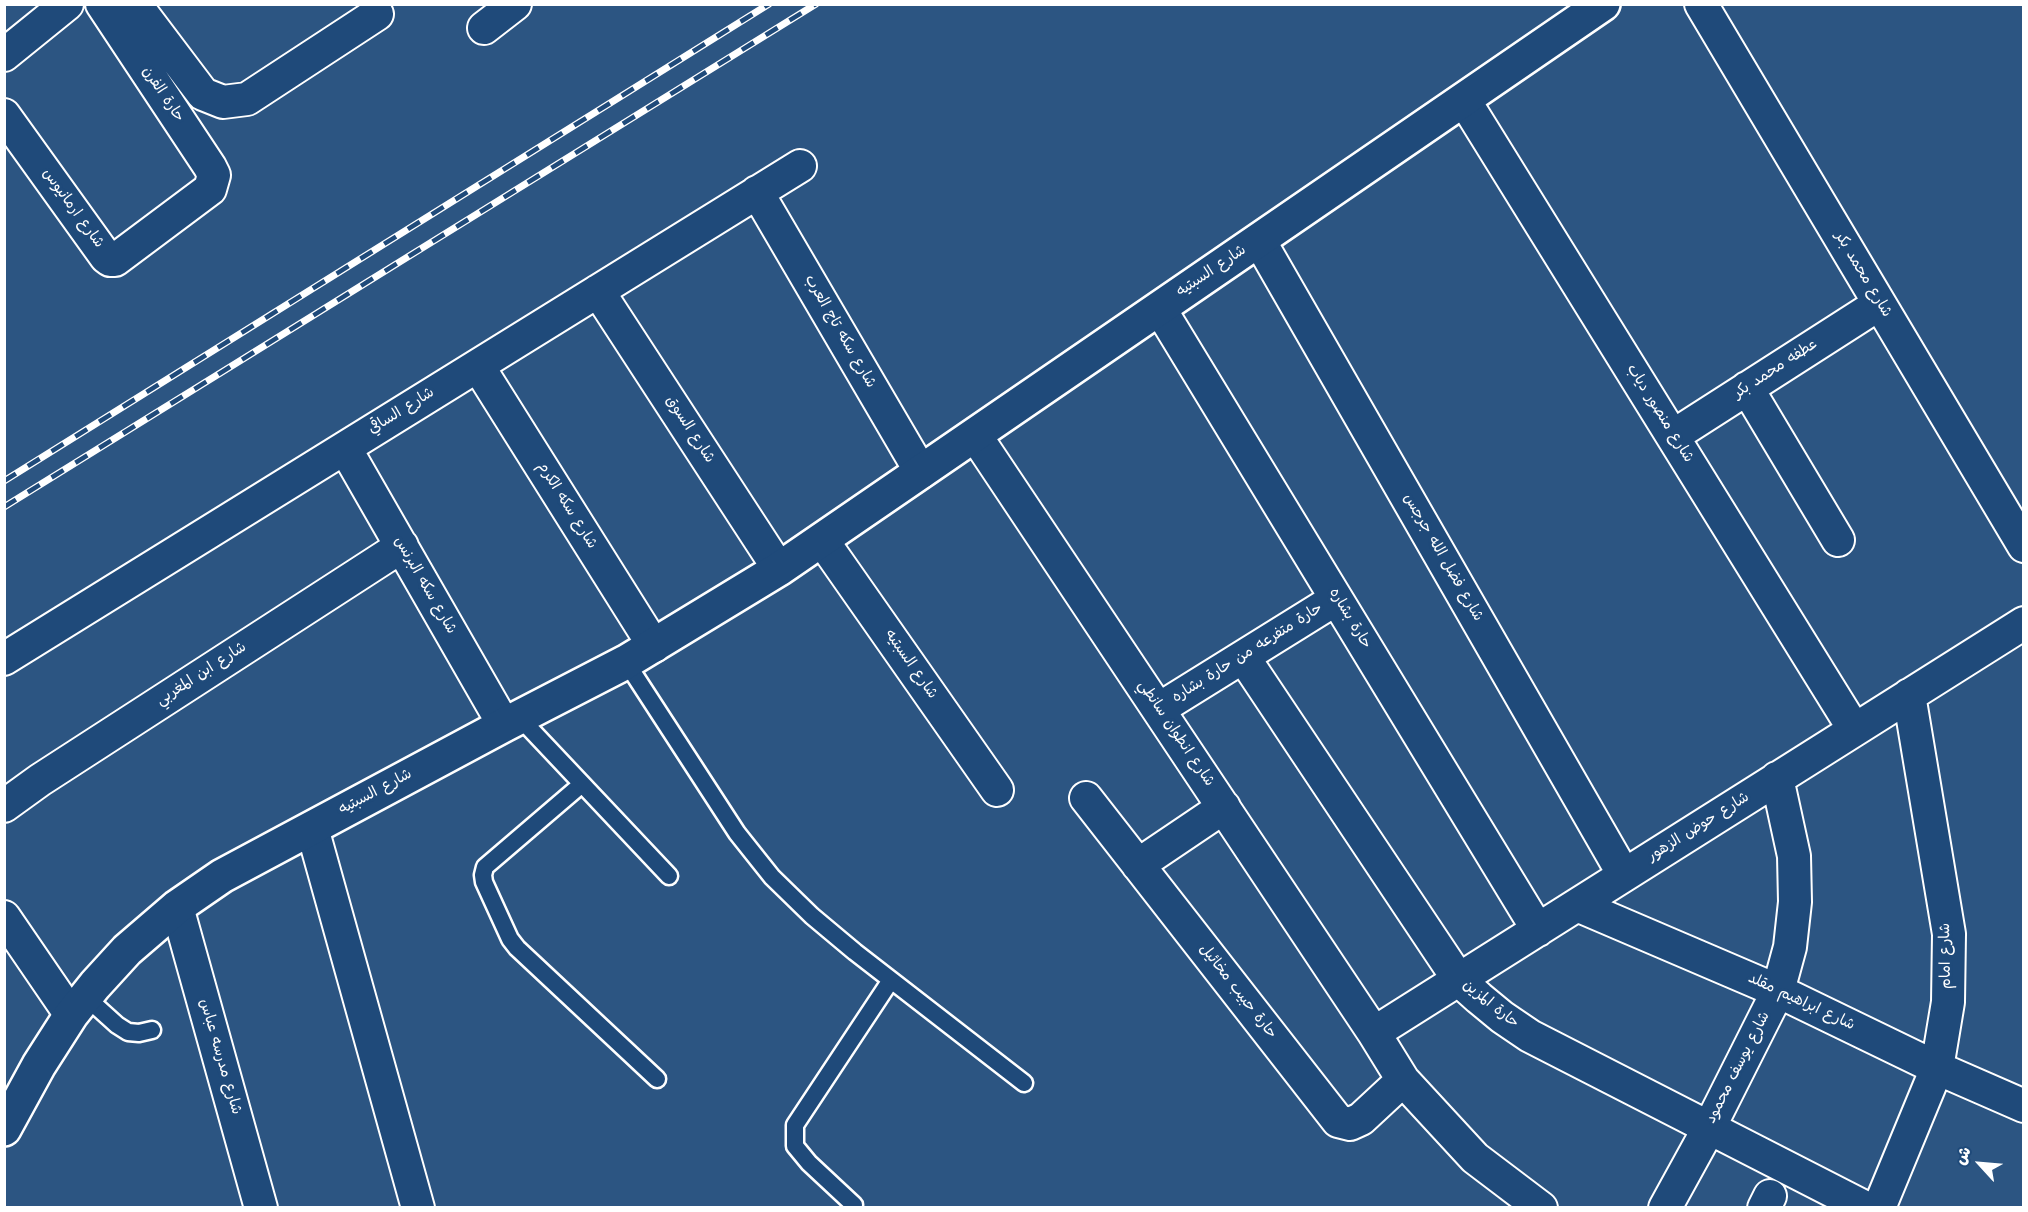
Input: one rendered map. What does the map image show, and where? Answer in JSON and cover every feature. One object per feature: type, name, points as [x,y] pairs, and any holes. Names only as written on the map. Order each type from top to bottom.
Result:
[{"type":"street","points":[[4,55],[67,4]]},
{"type":"street","name":"حارة الفرن","points":[[102,4],[210,166],[214,176],[210,189]]},
{"type":"street","points":[[135,4],[203,94],[223,102],[247,99],[377,14]]},
{"type":"street","points":[[484,28],[515,4]]},
{"type":"street","name":"شارع السبتيه","points":[[4,1129],[39,1065],[78,1006],[127,950],[177,907],[222,876],[626,662],[779,569],[1603,4]]},
{"type":"street","name":"شارع محمد بكر","points":[[1701,4],[2024,546]]},
{"type":"street","name":"شارع منصور دياب","points":[[1464,100],[1854,729]]},
{"type":"street","name":"شارع ارمانيوس","points":[[4,115],[110,260],[115,260],[210,189]]},
{"type":"street","name":"شارع الساقي","points":[[4,659],[800,166]]},
{"type":"street","name":"شارع سكه تاج العرب","points":[[757,192],[921,472]]},
{"type":"street","name":"شارع فضل الله جرجس","points":[[1259,240],[1624,875]]},
{"type":"street","name":"شارع السوق","points":[[598,291],[779,569]]},
{"type":"street","name":"عطفه محمد بكر","points":[[1672,436],[1879,304]]},
{"type":"street","name":"حارة بشاره","points":[[1160,309],[1538,930]]},
{"type":"street","name":"شارع سكه الكرم","points":[[478,366],[654,646]]},
{"type":"street","points":[[1747,388],[1838,540]]},
{"type":"street","name":"شارع انطوان سانطي","points":[[975,435],[1374,1033],[1403,1080],[1475,1158],[1541,1208]]},
{"type":"street","name":"شارع سكه البرنس","points":[[345,448],[402,546],[511,721]]},
{"type":"street","name":"شارع السبتيه","points":[[822,540],[997,790]]},
{"type":"street","name":"شارع ابن المغربي","points":[[4,806],[77,756],[402,546]]},
{"type":"street","name":"حارة متفرعه من حارة بشاره","points":[[1159,709],[1244,658],[1336,598]]},
{"type":"street","name":"شارع حوض الزهور","points":[[1374,1033],[2024,623]]},
{"type":"street","name":"حارة المزين","points":[[1244,658],[1459,980],[1502,1017],[1530,1036],[1866,1208]]},
{"type":"street","name":"شارع امام","points":[[1879,1208],[1937,1068],[1948,1002],[1949,934],[1909,695]]},
{"type":"street","name":"شارع يوسف محمود","points":[[1665,1208],[1709,1128],[1778,991],[1790,947],[1795,902],[1794,856],[1777,778]]},
{"type":"street","name":"حارة حبيب مخائيل","points":[[1086,798],[1338,1121],[1350,1124],[1356,1122],[1403,1080]]},
{"type":"street","points":[[1138,865],[1224,807]]},
{"type":"street","points":[[312,828],[418,1208]]},
{"type":"street","name":"شارع ابراهيم مقلد","points":[[1577,904],[1778,991],[1937,1068],[2024,1106]]},
{"type":"street","name":"شارع مدرسه عباس","points":[[177,907],[261,1208]]},
{"type":"street","points":[[4,917],[78,1006]]},
{"type":"lane","points":[[626,662],[737,833],[772,877],[812,916],[1024,1083]]},
{"type":"lane","points":[[511,721],[582,784],[669,876]]},
{"type":"lane","points":[[582,784],[485,867],[484,882],[510,939],[517,948],[657,1078]]},
{"type":"lane","points":[[854,1205],[809,1163],[795,1146],[795,1125],[891,980]]},
{"type":"lane","points":[[78,1006],[128,1032],[139,1033],[152,1030]]},
{"type":"railway","points":[[4,481],[769,4]]},
{"type":"railway","points":[[4,507],[816,4]]}]
